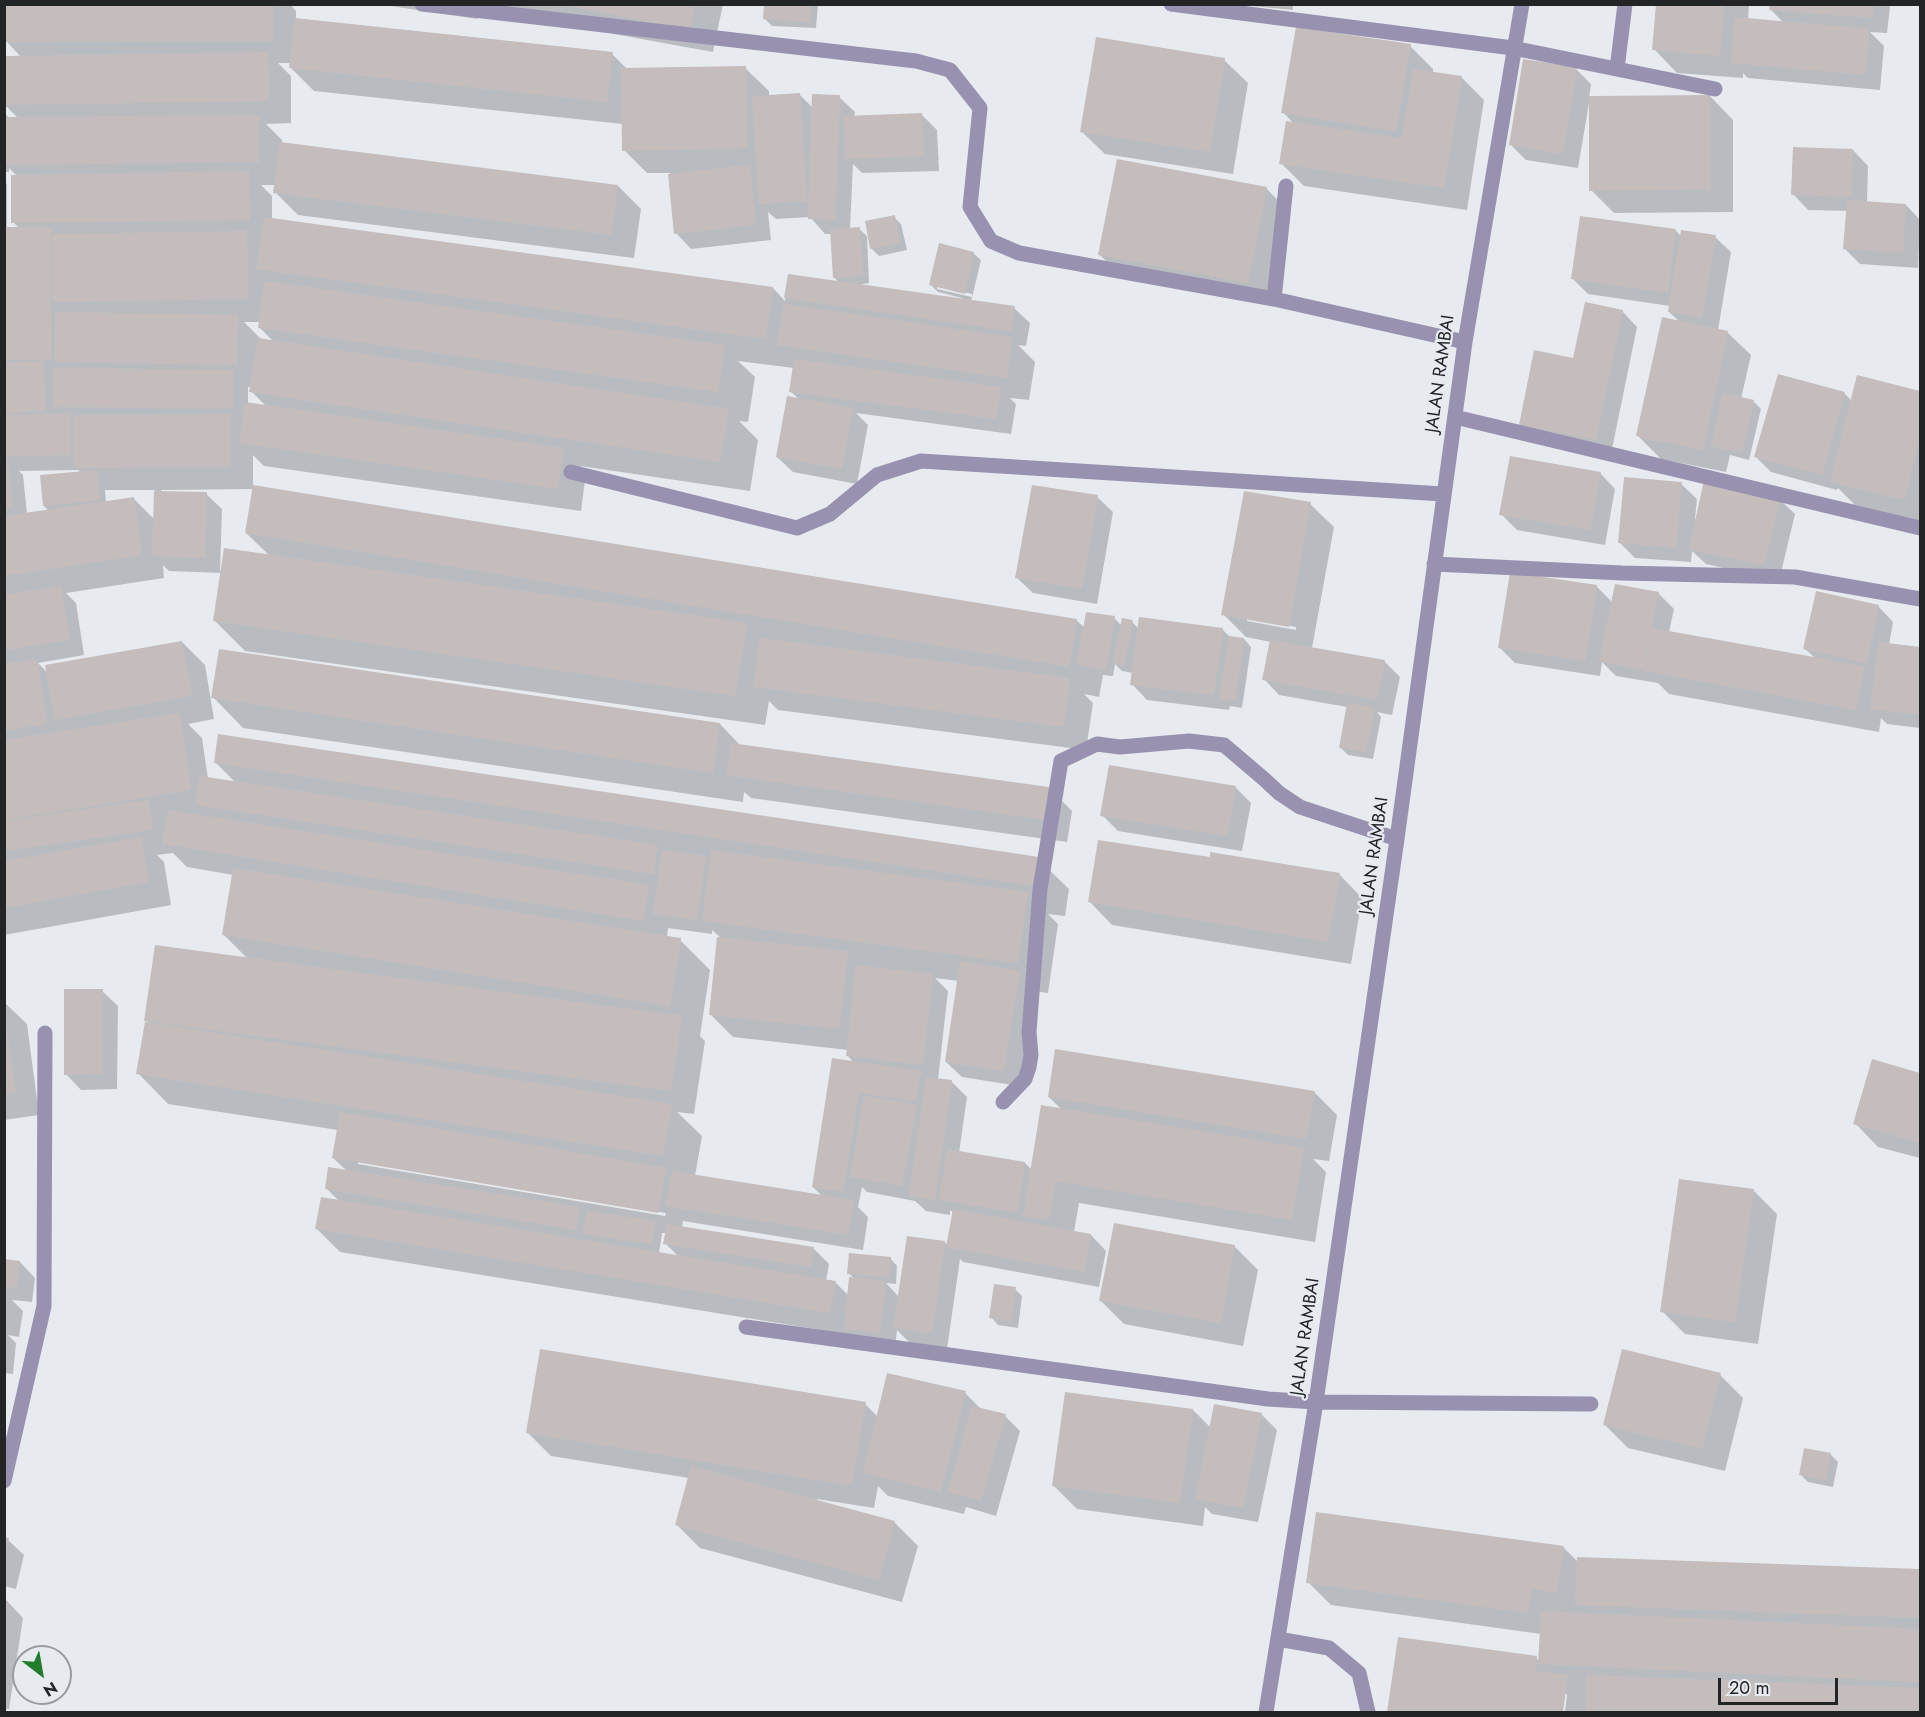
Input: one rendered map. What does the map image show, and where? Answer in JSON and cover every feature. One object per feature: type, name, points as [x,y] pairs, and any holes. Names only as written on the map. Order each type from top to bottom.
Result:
[{"type":"street","points":[[422,4],[916,61],[950,70],[980,108],[970,207],[990,241],[1019,254],[1274,299],[1465,342]]},
{"type":"street","points":[[1170,4],[1513,48],[1715,89]]},
{"type":"street","name":"JALAN RAMBAI","points":[[1266,1713],[1316,1402],[1397,839],[1465,342],[1522,4]]},
{"type":"street","points":[[1617,69],[1625,4]]},
{"type":"street","points":[[1274,299],[1286,186]]},
{"type":"street","points":[[1455,417],[1920,528]]},
{"type":"street","points":[[571,472],[797,528],[830,514],[877,475],[921,461],[1443,494]]},
{"type":"street","points":[[1434,564],[1622,573],[1795,577],[1920,599]]},
{"type":"street","points":[[1003,1102],[1024,1079],[1029,1067],[1029,1032],[1040,889],[1061,761],[1096,744],[1120,747],[1189,741],[1224,745],[1279,793],[1300,807],[1397,839]]},
{"type":"street","points":[[4,1481],[44,1306],[45,1033]]},
{"type":"street","points":[[746,1327],[1166,1385],[1316,1402],[1591,1404]]},
{"type":"street","points":[[1278,1639],[1329,1648],[1359,1673],[1368,1713]]},
{"type":"building","points":[[4,4],[273,4],[273,41],[4,42]]},
{"type":"building","points":[[558,4],[695,4],[690,30]]},
{"type":"building","points":[[764,4],[811,4],[810,22],[763,19]]},
{"type":"building","points":[[1656,4],[1724,4],[1720,56],[1652,50]]},
{"type":"building","points":[[1770,4],[1874,4],[1872,18],[1769,10]]},
{"type":"building","points":[[1735,17],[1870,29],[1865,75],[1731,63]]},
{"type":"building","points":[[295,18],[613,52],[607,102],[289,68]]},
{"type":"building","points":[[1296,27],[1411,44],[1396,131],[1281,113]]},
{"type":"building","points":[[1096,37],[1225,58],[1210,152],[1080,132]]},
{"type":"building","points":[[268,52],[269,101],[4,105],[4,56]]},
{"type":"building","points":[[1523,59],[1577,67],[1563,154],[1509,145]]},
{"type":"building","points":[[746,66],[747,148],[622,151],[621,68]]},
{"type":"building","points":[[1413,69],[1462,76],[1444,188],[1279,164],[1286,121],[1402,138]]},
{"type":"building","points":[[800,93],[807,201],[759,204],[752,96]]},
{"type":"building","points":[[812,94],[840,95],[835,220],[808,219]]},
{"type":"building","points":[[1710,95],[1711,189],[1589,191],[1589,96]]},
{"type":"building","points":[[922,113],[924,156],[845,159],[844,116]]},
{"type":"building","points":[[259,115],[259,162],[4,165],[4,117]]},
{"type":"building","points":[[280,142],[618,185],[611,235],[273,193]]},
{"type":"building","points":[[1793,147],[1853,149],[1851,197],[1791,195]]},
{"type":"building","points":[[1117,159],[1267,187],[1248,283],[1098,255]]},
{"type":"building","points":[[750,165],[756,225],[674,234],[668,174]]},
{"type":"building","points":[[249,171],[250,220],[11,223],[11,175]]},
{"type":"building","points":[[1847,200],[1906,204],[1903,253],[1843,249]]},
{"type":"building","points":[[895,215],[900,243],[870,249],[865,221]]},
{"type":"building","points":[[1580,216],[1676,229],[1668,293],[1571,279]]},
{"type":"building","points":[[264,217],[773,287],[766,339],[256,269]]},
{"type":"building","points":[[4,227],[51,227],[51,360],[4,360]]},
{"type":"building","points":[[860,227],[863,276],[833,278],[830,229]]},
{"type":"building","points":[[1681,230],[1716,235],[1702,318],[1668,312]]},
{"type":"building","points":[[247,231],[248,299],[53,302],[52,234]]},
{"type":"building","points":[[939,243],[974,252],[965,294],[929,285]]},
{"type":"building","points":[[788,274],[1015,306],[1011,331],[784,298]]},
{"type":"building","points":[[264,281],[725,345],[718,392],[258,328]]},
{"type":"building","points":[[1585,302],[1623,310],[1596,440],[1519,425],[1534,350],[1573,358]]},
{"type":"building","points":[[784,304],[1012,337],[1007,378],[777,345]]},
{"type":"building","points":[[55,312],[238,315],[237,365],[54,362]]},
{"type":"building","points":[[1662,317],[1728,331],[1703,450],[1636,436]]},
{"type":"building","points":[[258,338],[729,409],[720,462],[249,392]]},
{"type":"building","points":[[794,359],[1001,387],[996,419],[789,392]]},
{"type":"building","points":[[43,361],[46,411],[4,413],[4,363]]},
{"type":"building","points":[[53,368],[233,370],[233,408],[53,407]]},
{"type":"building","points":[[1778,374],[1845,392],[1822,475],[1754,457]]},
{"type":"building","points":[[1857,375],[1920,391],[1920,436],[1905,500],[1830,482]]},
{"type":"building","points":[[1723,393],[1754,400],[1742,453],[1711,446]]},
{"type":"building","points":[[787,396],[853,408],[842,469],[776,457]]},
{"type":"building","points":[[245,402],[564,448],[558,489],[239,443]]},
{"type":"building","points":[[70,413],[71,455],[4,456],[4,415]]},
{"type":"building","points":[[231,414],[230,467],[74,468],[74,415]]},
{"type":"building","points":[[1510,456],[1601,472],[1590,530],[1499,515]]},
{"type":"building","points":[[4,458],[8,458],[13,509],[4,510]]},
{"type":"building","points":[[97,470],[100,500],[43,506],[40,475]]},
{"type":"building","points":[[1624,477],[1682,482],[1676,548],[1618,543]]},
{"type":"building","points":[[1704,480],[1780,498],[1764,566],[1689,549]]},
{"type":"building","points":[[253,485],[1077,619],[1069,667],[245,533]]},
{"type":"building","points":[[1032,485],[1098,495],[1082,589],[1015,578]]},
{"type":"building","points":[[154,491],[207,492],[205,558],[152,556]]},
{"type":"building","points":[[1244,491],[1311,502],[1289,627],[1221,615]]},
{"type":"building","points":[[134,497],[142,555],[4,576],[4,516]]},
{"type":"building","points":[[224,548],[747,623],[735,696],[213,621]]},
{"type":"building","points":[[1510,572],[1597,585],[1585,661],[1498,648]]},
{"type":"building","points":[[1615,584],[1659,592],[1643,670],[1599,661]]},
{"type":"building","points":[[61,586],[70,640],[4,650],[4,595]]},
{"type":"building","points":[[1816,591],[1879,605],[1867,663],[1803,649]]},
{"type":"building","points":[[1086,612],[1115,616],[1106,670],[1077,665]]},
{"type":"building","points":[[1139,617],[1223,628],[1214,695],[1130,685]]},
{"type":"building","points":[[1122,618],[1133,620],[1124,666],[1113,664]]},
{"type":"building","points":[[1652,628],[1864,666],[1856,710],[1644,671]]},
{"type":"building","points":[[1229,636],[1244,638],[1235,701],[1219,699]]},
{"type":"building","points":[[760,638],[1070,678],[1064,727],[753,687]]},
{"type":"building","points":[[1270,640],[1385,660],[1377,700],[1262,680]]},
{"type":"building","points":[[182,641],[192,696],[55,720],[45,665]]},
{"type":"building","points":[[1879,642],[1920,647],[1920,715],[1870,709]]},
{"type":"building","points":[[219,649],[720,723],[713,773],[211,698]]},
{"type":"building","points":[[37,659],[47,724],[4,731],[4,664]]},
{"type":"building","points":[[1347,703],[1375,708],[1366,752],[1339,748]]},
{"type":"building","points":[[180,713],[191,790],[4,820],[4,740]]},
{"type":"building","points":[[218,734],[1039,857],[1035,886],[214,763]]},
{"type":"building","points":[[731,743],[1049,787],[1045,820],[726,775]]},
{"type":"building","points":[[1109,765],[1236,786],[1227,836],[1100,816]]},
{"type":"building","points":[[200,776],[658,845],[653,874],[195,805]]},
{"type":"building","points":[[149,800],[153,830],[4,851],[4,821]]},
{"type":"building","points":[[168,810],[649,885],[643,921],[162,844]]},
{"type":"building","points":[[141,837],[149,882],[4,908],[4,861]]},
{"type":"building","points":[[1098,840],[1210,857],[1210,852],[1340,873],[1328,942],[1088,902]]},
{"type":"building","points":[[662,850],[706,856],[697,920],[653,914]]},
{"type":"building","points":[[711,850],[1028,892],[1018,963],[702,921]]},
{"type":"building","points":[[233,868],[681,938],[670,1006],[222,935]]},
{"type":"building","points":[[717,937],[848,951],[839,1029],[709,1015]]},
{"type":"building","points":[[155,945],[682,1016],[671,1091],[144,1021]]},
{"type":"building","points":[[960,961],[1020,971],[1004,1071],[945,1062]]},
{"type":"building","points":[[856,965],[933,974],[923,1065],[846,1056]]},
{"type":"building","points":[[64,989],[103,989],[102,1074],[64,1075]]},
{"type":"building","points":[[4,1012],[16,1092],[4,1094]]},
{"type":"building","points":[[145,1022],[672,1104],[663,1156],[136,1074]]},
{"type":"building","points":[[1055,1049],[1315,1091],[1306,1139],[1048,1097]]},
{"type":"building","points":[[832,1058],[921,1071],[916,1101],[859,1093],[843,1192],[812,1187]]},
{"type":"building","points":[[1872,1059],[1920,1073],[1920,1143],[1853,1124]]},
{"type":"building","points":[[926,1077],[952,1080],[935,1200],[909,1196]]},
{"type":"building","points":[[864,1096],[917,1105],[902,1186],[850,1177]]},
{"type":"building","points":[[1041,1105],[1304,1148],[1292,1220],[1056,1181],[1049,1220],[1023,1216]]},
{"type":"building","points":[[340,1112],[666,1168],[658,1213],[332,1158]]},
{"type":"building","points":[[947,1149],[1025,1162],[1017,1213],[939,1200]]},
{"type":"building","points":[[328,1167],[580,1207],[576,1230],[325,1189]]},
{"type":"building","points":[[672,1171],[854,1200],[848,1235],[666,1206]]},
{"type":"building","points":[[1679,1179],[1754,1189],[1735,1322],[1660,1312]]},
{"type":"building","points":[[321,1197],[836,1281],[830,1313],[315,1229]]},
{"type":"building","points":[[953,1209],[1091,1234],[1084,1272],[946,1247]]},
{"type":"building","points":[[587,1211],[656,1221],[652,1244],[583,1234]]},
{"type":"building","points":[[1114,1223],[1235,1245],[1221,1323],[1099,1301]]},
{"type":"building","points":[[667,1224],[814,1247],[811,1267],[663,1244]]},
{"type":"building","points":[[907,1236],[945,1241],[932,1334],[893,1328]]},
{"type":"building","points":[[849,1253],[891,1257],[889,1277],[847,1274]]},
{"type":"building","points":[[4,1259],[20,1261],[17,1288],[4,1286]]},
{"type":"building","points":[[849,1277],[886,1281],[880,1333],[844,1329]]},
{"type":"building","points":[[994,1284],[1016,1287],[1011,1321],[989,1318]]},
{"type":"building","points":[[4,1293],[8,1294],[6,1309],[4,1309]]},
{"type":"building","points":[[540,1349],[866,1402],[852,1486],[526,1433]]},
{"type":"building","points":[[1622,1349],[1721,1373],[1702,1449],[1603,1425]]},
{"type":"building","points":[[887,1373],[966,1391],[941,1492],[863,1473]]},
{"type":"building","points":[[1065,1392],[1193,1409],[1180,1503],[1052,1486]]},
{"type":"building","points":[[1214,1404],[1262,1413],[1243,1508],[1195,1499]]},
{"type":"building","points":[[972,1406],[1006,1414],[981,1501],[948,1492]]},
{"type":"building","points":[[1804,1448],[1831,1453],[1826,1480],[1799,1475]]},
{"type":"building","points":[[691,1466],[895,1521],[879,1580],[675,1525]]},
{"type":"building","points":[[1316,1512],[1564,1546],[1557,1593],[1532,1589],[1528,1613],[1306,1583]]},
{"type":"building","points":[[4,1537],[9,1538],[5,1555],[4,1555]]},
{"type":"building","points":[[1577,1557],[1920,1569],[1920,1618],[1575,1605]]},
{"type":"building","points":[[4,1600],[8,1601],[6,1618],[4,1618]]},
{"type":"building","points":[[1541,1611],[1920,1629],[1920,1682],[1538,1664]]},
{"type":"building","points":[[1398,1637],[1537,1656],[1535,1671],[1568,1675],[1563,1712],[1387,1712]]},
{"type":"building","points":[[1586,1675],[1920,1688],[1920,1712],[1585,1712]]}]
